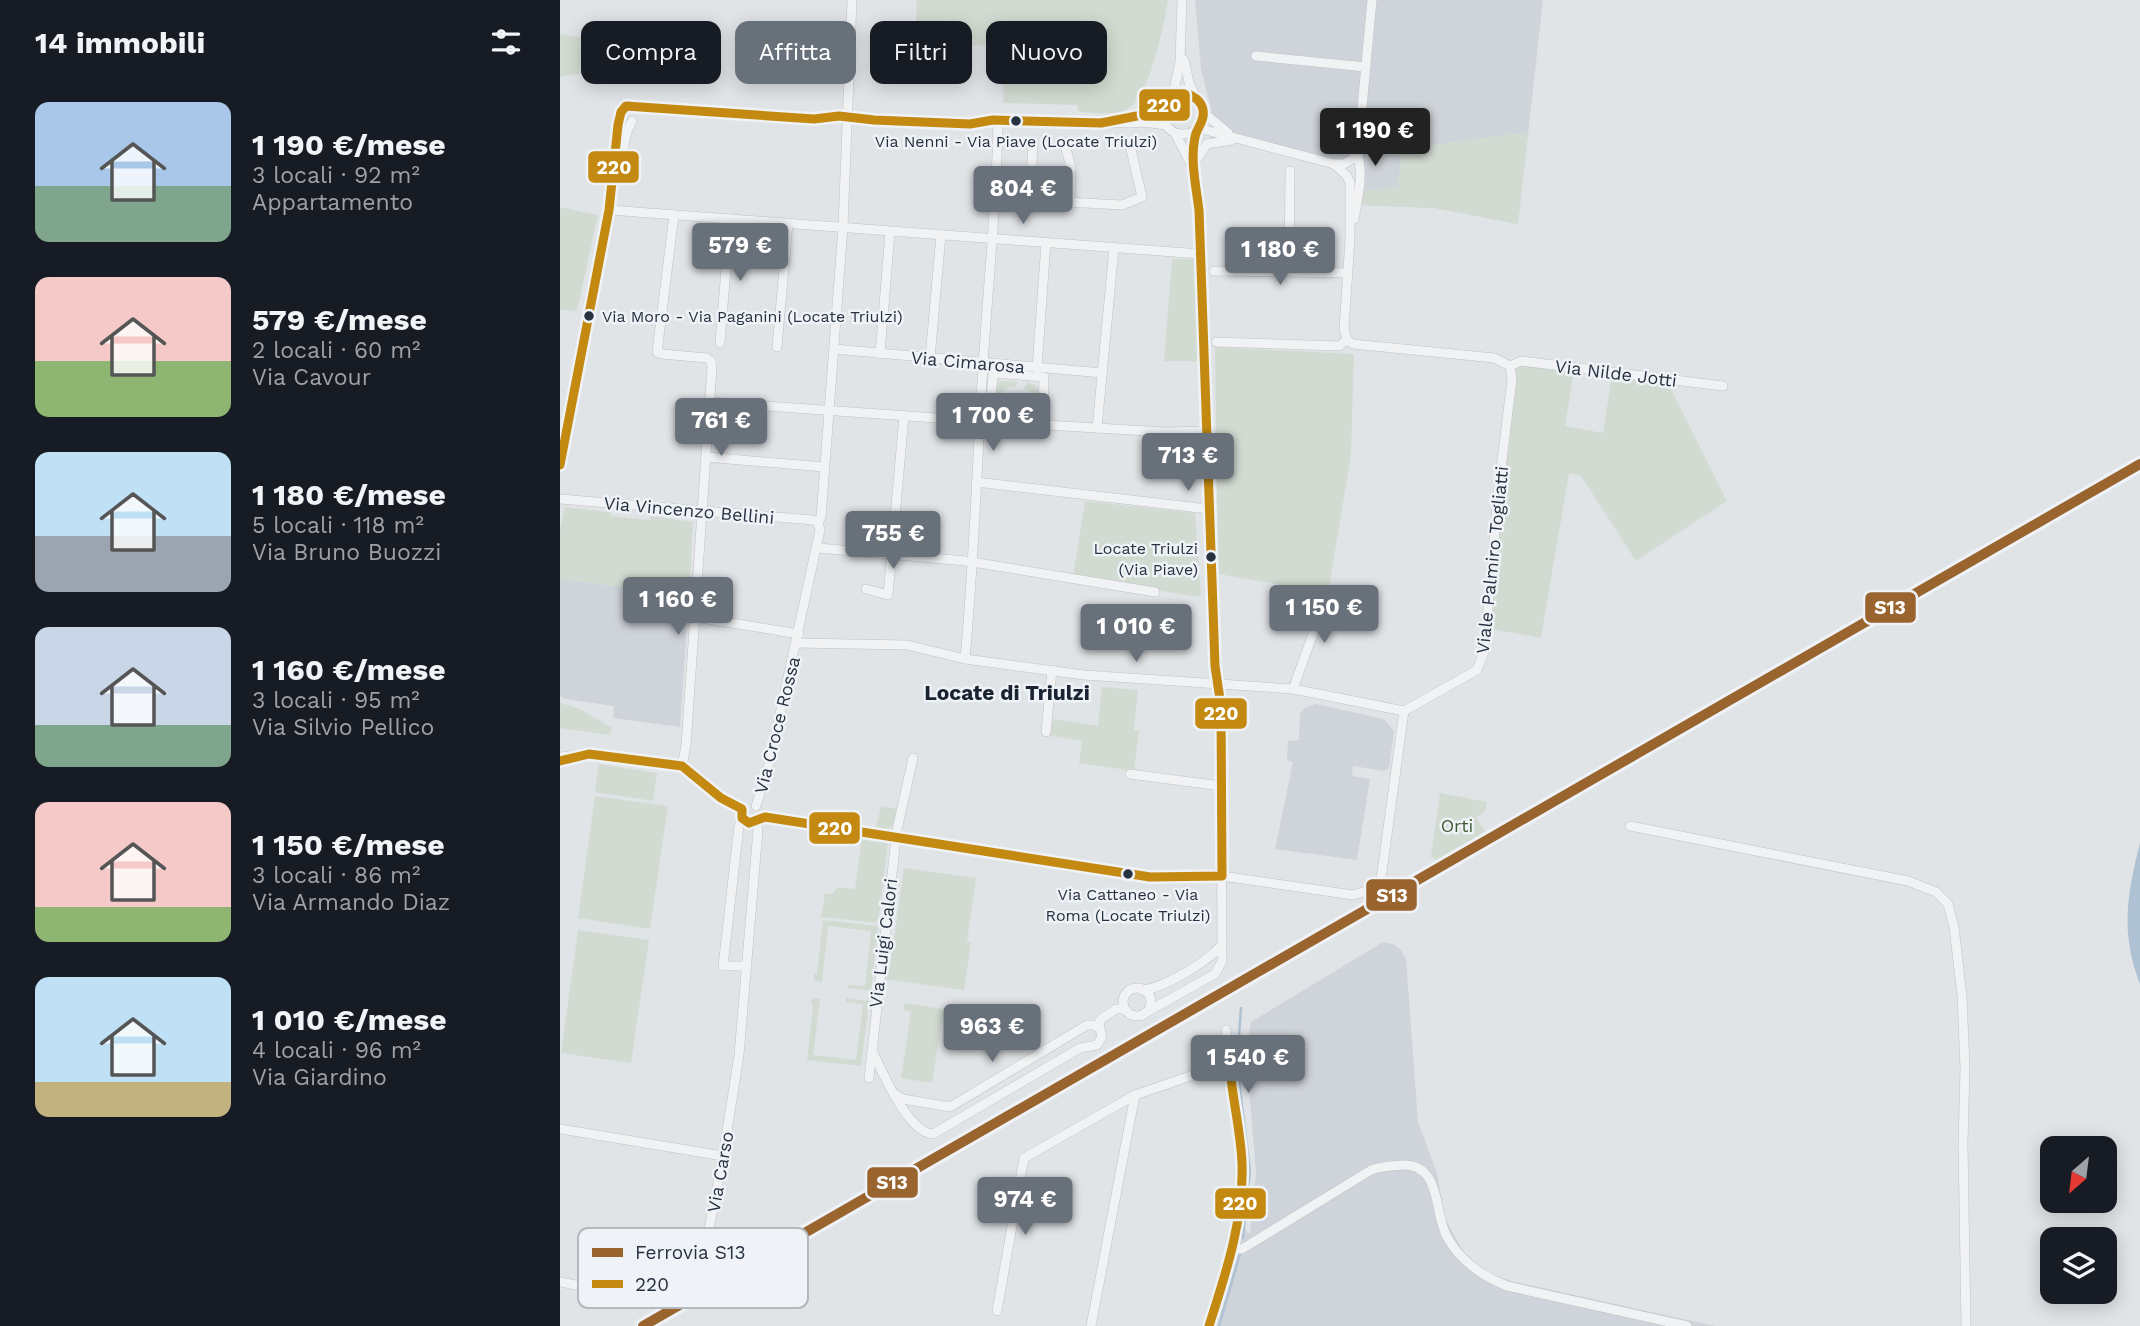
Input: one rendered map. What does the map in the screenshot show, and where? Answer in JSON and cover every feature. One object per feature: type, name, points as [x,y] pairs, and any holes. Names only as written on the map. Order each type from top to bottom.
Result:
[{"type":"street","name":"Via Croce Rossa","points":[[756,806],[768,767],[818,548],[843,227],[852,0]]},
{"type":"street","points":[[1101,123],[1140,117],[1163,107],[1174,95],[1182,41],[1182,0]]},
{"type":"street","points":[[1339,164],[1354,159],[1357,152],[1372,0]]},
{"type":"street","points":[[1182,41],[1185,70],[1204,113],[1238,139]]},
{"type":"street","points":[[1256,56],[1366,67]]},
{"type":"street","points":[[1174,95],[1184,92],[1195,96]]},
{"type":"street","points":[[560,466],[624,140],[634,116],[629,106],[624,107],[616,138],[610,207]]},
{"type":"street","points":[[1163,107],[1162,115],[1166,125],[1175,133],[1194,165]]},
{"type":"street","points":[[621,115],[627,122],[642,112],[657,110],[731,112],[760,117],[848,117],[970,124],[998,120],[1145,122],[1166,125]]},
{"type":"street","points":[[1204,113],[1197,129],[1194,165],[1199,210],[1208,509],[1221,706],[1222,876],[1222,941],[1221,965],[1215,974],[1145,1013],[1132,1015],[1125,1009],[1123,1001],[1126,993],[1134,989],[1156,988],[1212,955],[1222,941]]},
{"type":"street","points":[[965,659],[993,238],[998,120]]},
{"type":"street","points":[[1175,133],[1188,134],[1197,129],[1339,164],[1355,177],[1359,188]]},
{"type":"street","points":[[1194,165],[1207,144],[1238,139]]},
{"type":"street","points":[[1064,142],[1071,167],[1070,202]]},
{"type":"street","points":[[1030,200],[1032,144]]},
{"type":"street","points":[[995,198],[1122,205],[1142,197],[1130,145]]},
{"type":"street","points":[[1357,152],[1361,164],[1347,272],[1344,329],[1347,340],[1353,344],[1494,358],[1510,366]]},
{"type":"street","points":[[1339,164],[1350,183],[1350,239]]},
{"type":"street","points":[[1289,272],[1290,171]]},
{"type":"street","points":[[610,207],[674,215],[1200,254]]},
{"type":"street","points":[[674,215],[657,352],[707,358],[711,361],[686,746],[682,766]]},
{"type":"street","points":[[720,343],[730,219]]},
{"type":"street","points":[[777,347],[788,223]]},
{"type":"street","points":[[880,354],[890,232]]},
{"type":"street","points":[[930,358],[941,235]]},
{"type":"street","points":[[993,369],[990,410],[1043,415],[1046,243]]},
{"type":"street","points":[[1097,428],[1114,248]]},
{"type":"street","points":[[1214,271],[1347,272]]},
{"type":"street","points":[[1216,342],[1339,346],[1347,340]]},
{"type":"street","name":"Via Cimarosa","points":[[834,349],[983,363],[993,369],[1102,373]]},
{"type":"street","name":"Via Nilde Jotti","points":[[1510,366],[1521,361],[1723,386]]},
{"type":"street","name":"Viale Palmiro Togliatti","points":[[1404,711],[1469,675],[1481,664],[1512,379],[1510,366]]},
{"type":"street","points":[[710,402],[980,422],[1165,432],[1207,431]]},
{"type":"street","points":[[866,589],[888,596],[904,416]]},
{"type":"street","points":[[706,457],[824,467]]},
{"type":"street","points":[[976,482],[1208,509]]},
{"type":"street","name":"Via Vincenzo Bellini","points":[[560,499],[813,520],[818,523]]},
{"type":"street","points":[[818,548],[973,562],[1155,592]]},
{"type":"street","points":[[1293,689],[1323,606],[1325,593]]},
{"type":"street","points":[[695,617],[797,638],[907,645],[965,659],[1052,670],[1293,689],[1404,711],[1381,879],[1369,890],[1353,895],[1222,876],[1150,877],[897,836],[757,820],[749,823],[744,821],[742,809],[747,805],[756,806],[760,811],[757,820]]},
{"type":"street","points":[[1046,732],[1052,670]]},
{"type":"street","points":[[560,759],[589,754],[682,766],[721,798],[742,809]]},
{"type":"street","name":"Via Luigi Calori","points":[[869,1078],[883,933],[897,836],[913,758]]},
{"type":"street","points":[[1130,774],[1221,786]]},
{"type":"street","name":"Via Carso","points":[[709,1228],[739,1055],[757,820]]},
{"type":"street","points":[[744,821],[739,826],[723,966],[747,966]]},
{"type":"street","points":[[1630,827],[1908,881],[1936,892],[1948,904],[1954,926],[1962,996],[1965,1068],[1963,1144],[1966,1326]]},
{"type":"street","points":[[1142,989],[1149,995],[1151,1003],[1145,1013]]},
{"type":"street","points":[[872,1051],[893,1093],[914,1122],[928,1134],[938,1132],[1080,1048],[1097,1045],[1102,1039],[1099,1024],[1103,1017],[1116,1009],[1125,1009]]},
{"type":"street","points":[[893,1093],[903,1099],[950,1107],[1087,1025],[1100,1029]]},
{"type":"street","points":[[1209,1326],[1232,1249],[1242,1172],[1226,1030]]},
{"type":"street","points":[[997,1311],[1024,1158],[1135,1095],[1214,1068],[1230,1068]]},
{"type":"street","points":[[1091,1326],[1135,1095]]},
{"type":"street","points":[[914,1122],[916,1110],[924,1103]]},
{"type":"street","points":[[560,1129],[723,1156]]},
{"type":"street","points":[[1232,1249],[1242,1249],[1371,1170],[1384,1166],[1409,1165],[1424,1171],[1431,1181],[1441,1223],[1452,1246],[1469,1264],[1489,1278],[1507,1286],[1687,1326]]},
{"type":"street","name":"Via Carso","points":[[560,1282],[578,1286]]},
{"type":"shaded area","points":[[1195,0],[1543,0],[1518,224],[1435,208],[1357,205],[1359,165],[1239,140],[1211,139],[1211,109],[1201,69]]},
{"type":"shaded area","points":[[560,579],[689,595],[680,727],[613,718],[614,706],[560,696]]},
{"type":"shaded area","points":[[1316,704],[1384,719],[1394,731],[1389,768],[1384,771],[1353,766],[1352,776],[1370,779],[1357,860],[1275,849],[1293,762],[1287,760],[1288,741],[1299,740],[1300,714],[1305,708]]},
{"type":"shaded area","points":[[1383,942],[1393,944],[1401,950],[1406,959],[1418,1122],[1437,1173],[1445,1218],[1463,1251],[1476,1264],[1511,1281],[1715,1326],[1209,1326],[1237,1223],[1250,1234],[1256,1174],[1246,1050],[1251,1022]]},
{"type":"green space","points":[[917,0],[1168,0],[1155,59],[1137,101],[1129,108],[1105,113],[1079,112],[1077,105],[1003,103],[1003,84],[1107,84],[1107,21],[986,21],[986,46],[972,45],[972,21],[916,21]]},
{"type":"green space","points":[[560,34],[581,37],[581,73],[560,77]]},
{"type":"green space","points":[[1528,132],[1518,224],[1435,208],[1361,205],[1361,192],[1398,187],[1401,149]]},
{"type":"green space","points":[[560,207],[598,215],[577,311],[560,310]]},
{"type":"green space","points":[[1172,259],[1195,259],[1201,361],[1164,361]]},
{"type":"green space","points":[[1215,347],[1354,354],[1351,455],[1328,593],[1218,574]]},
{"type":"green space","points":[[1522,365],[1574,371],[1565,426],[1603,433],[1612,376],[1668,383],[1727,501],[1636,561],[1581,476],[1569,473],[1541,638],[1490,629],[1514,369]]},
{"type":"green space","points":[[998,382],[1018,382],[1015,388],[1010,386],[1003,391],[1005,397],[1014,396],[1011,408],[997,405],[996,402]]},
{"type":"green space","points":[[1027,382],[1035,385],[1039,391],[1039,402],[1033,412],[1018,409],[1021,400],[1029,402],[1033,394],[1024,388]]},
{"type":"green space","points":[[1085,501],[1195,513],[1201,594],[1199,597],[1073,577]]},
{"type":"green space","points":[[565,507],[611,512],[611,516],[650,520],[651,516],[693,522],[689,595],[560,579],[560,529]]},
{"type":"green space","points":[[1102,687],[1138,690],[1134,730],[1139,731],[1134,771],[1079,763],[1082,741],[1050,736],[1053,719],[1098,726]]},
{"type":"green space","points":[[560,703],[578,708],[612,728],[609,735],[560,728]]},
{"type":"green space","points":[[599,764],[657,773],[653,801],[595,792]]},
{"type":"green space","name":"Orti","points":[[1440,793],[1487,802],[1485,811],[1476,817],[1486,833],[1437,861],[1431,856]]},
{"type":"green space","points":[[595,796],[668,806],[650,929],[578,918]]},
{"type":"green space","points":[[881,806],[898,809],[894,825],[885,830],[876,828]]},
{"type":"green space","points":[[862,837],[884,839],[888,842],[878,923],[821,917],[825,894],[832,894],[838,887],[855,889]]},
{"type":"green space","points":[[904,868],[976,878],[967,941],[971,942],[964,990],[883,979],[884,971],[890,967]]},
{"type":"green space","points":[[823,920],[878,926],[871,991],[848,988],[848,985],[865,986],[871,931],[828,926],[822,982],[814,981]]},
{"type":"green space","points":[[578,930],[649,940],[631,1063],[561,1053]]},
{"type":"green space","points":[[812,998],[820,999],[813,1055],[856,1060],[863,1004],[846,1002],[846,998],[869,1001],[861,1066],[807,1060]]},
{"type":"green space","points":[[904,1003],[944,1009],[932,1083],[901,1078],[911,1012],[903,1010]]},
{"type":"water","points":[[2140,843],[2140,984],[2130,948],[2128,914]]},
{"type":"waterway","points":[[1241,1008],[1237,1065],[1250,1171],[1243,1238]]},
{"type":"waterway","points":[[1219,1326],[1240,1254]]},
{"type":"rail line","name":"S13","points":[[808,1231],[2140,464]]},
{"type":"rail line","name":"S13","points":[[643,1326],[674,1308]]},
{"type":"transit line","name":"220","points":[[560,465],[609,210],[618,125],[621,112],[626,106],[814,119],[839,116],[970,124],[993,120],[1101,123],[1152,113],[1163,107],[1170,97],[1184,92],[1200,103],[1203,114],[1195,137],[1193,164],[1199,210],[1215,666],[1221,706],[1222,876],[1150,877],[765,817],[749,823],[742,818],[742,809],[721,798],[682,766],[589,754],[560,761]]},
{"type":"transit line","name":"220","points":[[1209,1326],[1237,1225],[1242,1184],[1241,1152],[1231,1078]]},
{"type":"place","name":"Via Nenni - Via Piave (Locate Triulzi)","points":[[1016,121]]},
{"type":"place","name":"Via Moro - Via Paganini (Locate Triulzi)","points":[[589,316]]},
{"type":"place","name":"Locate Triulzi (Via Piave)","points":[[1211,557]]},
{"type":"place","name":"Via Cattaneo - Via Roma (Locate Triulzi)","points":[[1128,874]]},
{"type":"district","name":"Locate di Triulzi","points":[[1007,692]]}]
